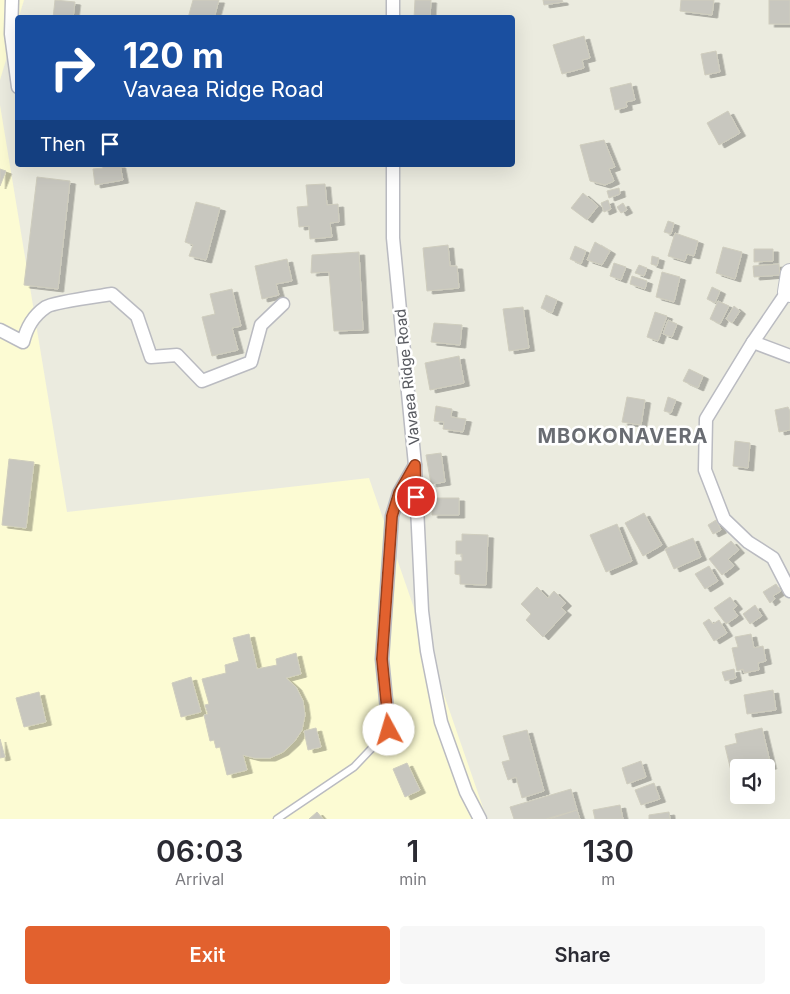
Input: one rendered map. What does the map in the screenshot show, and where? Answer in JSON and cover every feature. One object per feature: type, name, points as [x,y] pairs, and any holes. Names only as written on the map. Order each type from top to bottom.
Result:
[{"type":"street","points":[[12,0],[11,34],[15,64]]},
{"type":"street","points":[[393,0],[393,15]]},
{"type":"street","name":"Vavaea Ridge Road","points":[[393,167],[393,238],[415,465],[422,611],[426,651],[441,722],[466,792],[480,819]]},
{"type":"street","points":[[790,273],[788,292],[753,342],[706,419],[705,470],[724,519],[748,542],[773,558],[790,591]]},
{"type":"street","points":[[0,330],[23,342],[26,329],[33,319],[48,305],[112,294],[138,316],[151,356],[178,355],[202,381],[251,362],[261,325],[283,304]]},
{"type":"street","points":[[753,342],[790,356]]},
{"type":"street","points":[[389,730],[382,659],[392,516],[399,493],[415,465]]},
{"type":"lane","points":[[277,819],[354,767],[389,730]]},
{"type":"shaded area","points":[[0,0],[24,0],[20,15],[15,15],[15,30],[0,80]]},
{"type":"shaded area","points":[[0,105],[67,512],[369,478],[487,819],[0,819]]},
{"type":"building","points":[[55,0],[75,2],[73,15],[53,15]]},
{"type":"building","points":[[193,0],[219,0],[215,15],[189,15]]},
{"type":"building","points":[[415,0],[431,0],[430,15],[414,15]]},
{"type":"building","points":[[543,0],[562,0],[563,2],[544,5]]},
{"type":"building","points":[[681,0],[714,0],[712,15],[680,11]]},
{"type":"building","points":[[769,0],[790,0],[790,24],[769,24]]},
{"type":"building","points":[[584,36],[590,58],[582,60],[584,68],[562,74],[553,45]]},
{"type":"building","points":[[716,51],[720,72],[705,75],[701,54]]},
{"type":"building","points":[[631,83],[635,100],[626,102],[627,107],[615,110],[610,88]]},
{"type":"building","points":[[728,111],[740,133],[719,145],[707,123]]},
{"type":"building","points":[[604,140],[615,167],[609,169],[614,181],[605,185],[590,181],[580,145]]},
{"type":"building","points":[[120,167],[123,180],[95,185],[93,169]]},
{"type":"building","points":[[0,169],[6,171],[0,186]]},
{"type":"building","points":[[37,177],[70,181],[58,289],[24,285]]},
{"type":"building","points":[[325,184],[327,205],[338,204],[339,222],[330,223],[332,237],[310,239],[309,226],[299,227],[297,207],[308,206],[306,185]]},
{"type":"building","points":[[619,188],[620,194],[609,198],[607,191]]},
{"type":"building","points":[[583,193],[598,206],[587,220],[571,208]]},
{"type":"building","points":[[608,200],[611,209],[604,212],[601,203]]},
{"type":"building","points":[[196,202],[220,208],[206,260],[189,256],[193,245],[185,242]]},
{"type":"building","points":[[623,203],[627,210],[621,213],[617,207]]},
{"type":"building","points":[[668,221],[674,223],[671,234],[664,232]]},
{"type":"building","points":[[675,233],[698,241],[694,256],[687,254],[685,261],[668,256]]},
{"type":"building","points":[[595,242],[610,251],[602,265],[587,260]]},
{"type":"building","points":[[448,245],[450,266],[457,266],[459,288],[427,291],[423,248]]},
{"type":"building","points":[[575,246],[586,251],[581,264],[570,259]]},
{"type":"building","points":[[723,247],[742,252],[735,279],[716,273]]},
{"type":"building","points":[[754,249],[773,249],[773,261],[754,262]]},
{"type":"building","points":[[359,252],[363,330],[334,331],[329,272],[311,273],[312,255]]},
{"type":"building","points":[[652,256],[659,258],[657,266],[651,264]]},
{"type":"building","points":[[287,259],[292,281],[276,284],[279,295],[262,299],[255,266]]},
{"type":"building","points":[[614,263],[626,267],[621,280],[610,276]]},
{"type":"building","points":[[779,264],[780,275],[754,277],[753,266]]},
{"type":"building","points":[[639,265],[647,268],[644,276],[635,273]]},
{"type":"building","points":[[662,272],[680,277],[674,302],[656,297]]},
{"type":"building","points":[[632,276],[647,281],[645,289],[630,284]]},
{"type":"building","points":[[712,287],[720,291],[715,303],[707,299]]},
{"type":"building","points":[[232,289],[241,326],[232,328],[238,350],[212,356],[202,317],[215,314],[210,294]]},
{"type":"building","points":[[546,295],[557,300],[552,313],[541,308]]},
{"type":"building","points":[[718,301],[729,306],[720,324],[710,319]]},
{"type":"building","points":[[734,306],[740,311],[732,323],[726,319]]},
{"type":"building","points":[[523,307],[529,348],[509,351],[503,309]]},
{"type":"building","points":[[655,312],[667,316],[658,341],[647,337]]},
{"type":"building","points":[[668,320],[677,324],[672,337],[663,334]]},
{"type":"building","points":[[434,323],[462,325],[460,345],[431,342]]},
{"type":"building","points":[[459,356],[464,383],[430,390],[425,363]]},
{"type":"building","points":[[689,369],[703,376],[698,388],[683,381]]},
{"type":"building","points":[[627,397],[645,400],[641,425],[622,422]]},
{"type":"building","points":[[668,397],[676,400],[671,413],[664,411]]},
{"type":"building","points":[[436,406],[452,409],[451,417],[466,419],[463,432],[443,429],[444,422],[434,421]]},
{"type":"building","points":[[788,407],[790,411],[790,430],[779,432],[775,410]]},
{"type":"building","points":[[735,441],[750,443],[748,468],[733,466]]},
{"type":"building","points":[[441,453],[445,482],[431,484],[426,455]]},
{"type":"building","points":[[9,459],[34,462],[26,528],[2,525]]},
{"type":"building","points":[[433,498],[459,498],[459,515],[432,515]]},
{"type":"building","points":[[644,513],[662,545],[643,556],[625,523]]},
{"type":"building","points":[[716,520],[721,530],[713,534],[708,525]]},
{"type":"building","points":[[617,524],[632,561],[606,572],[590,535]]},
{"type":"building","points":[[462,534],[488,535],[486,585],[460,584],[460,575],[455,574],[455,561],[462,561],[462,554],[456,554],[456,541],[462,541]]},
{"type":"building","points":[[693,538],[701,557],[674,569],[665,549]]},
{"type":"building","points":[[731,541],[739,550],[728,559],[734,566],[722,575],[709,559]]},
{"type":"building","points":[[709,566],[718,581],[705,589],[695,574]]},
{"type":"building","points":[[776,584],[781,591],[773,596],[775,599],[770,603],[763,592]]},
{"type":"building","points":[[537,587],[548,598],[554,591],[566,603],[561,608],[566,612],[543,637],[526,620],[531,614],[521,604]]},
{"type":"building","points":[[730,597],[737,606],[733,609],[738,616],[726,624],[714,608]]},
{"type":"building","points":[[755,605],[762,616],[750,624],[743,614]]},
{"type":"building","points":[[709,619],[713,624],[719,620],[727,633],[714,641],[703,623]]},
{"type":"building","points":[[249,634],[257,669],[277,665],[276,659],[296,653],[301,674],[286,678],[296,687],[303,701],[305,715],[302,730],[294,742],[283,752],[270,758],[255,758],[243,755],[247,770],[227,775],[220,747],[216,748],[214,740],[210,741],[204,715],[208,714],[205,705],[209,704],[202,679],[226,673],[225,665],[239,661],[233,638]]},
{"type":"building","points":[[751,634],[754,648],[763,646],[766,661],[758,663],[759,670],[744,673],[743,669],[737,671],[732,648],[738,647],[735,637]]},
{"type":"building","points":[[734,669],[736,678],[725,681],[722,672]]},
{"type":"building","points":[[191,677],[201,712],[181,717],[172,683]]},
{"type":"building","points":[[773,690],[776,710],[747,714],[744,695]]},
{"type":"building","points":[[39,692],[46,722],[24,727],[16,698]]},
{"type":"building","points":[[316,728],[321,747],[308,750],[304,731]]},
{"type":"building","points":[[762,728],[769,759],[730,759],[730,767],[725,746],[737,743],[735,734]]},
{"type":"building","points":[[527,730],[544,791],[522,798],[516,777],[508,780],[502,762],[510,760],[503,736]]},
{"type":"building","points":[[0,739],[5,757],[0,758]]},
{"type":"building","points":[[641,761],[646,777],[627,784],[622,768]]},
{"type":"building","points":[[407,763],[420,790],[405,797],[393,769]]},
{"type":"building","points":[[654,783],[660,799],[641,805],[635,790]]},
{"type":"building","points":[[571,789],[577,810],[546,819],[514,819],[510,807]]},
{"type":"building","points":[[620,805],[623,819],[595,819],[593,810]]},
{"type":"building","points":[[577,810],[580,819],[550,819]]},
{"type":"building","points":[[317,812],[323,819],[309,819]]},
{"type":"building","points":[[669,812],[670,819],[649,819],[649,815]]},
{"type":"district","name":"MBOKONAVERA","points":[[623,436]]},
{"type":"route","points":[[389,730],[382,659],[392,516],[399,493],[415,465],[416,497]]}]
